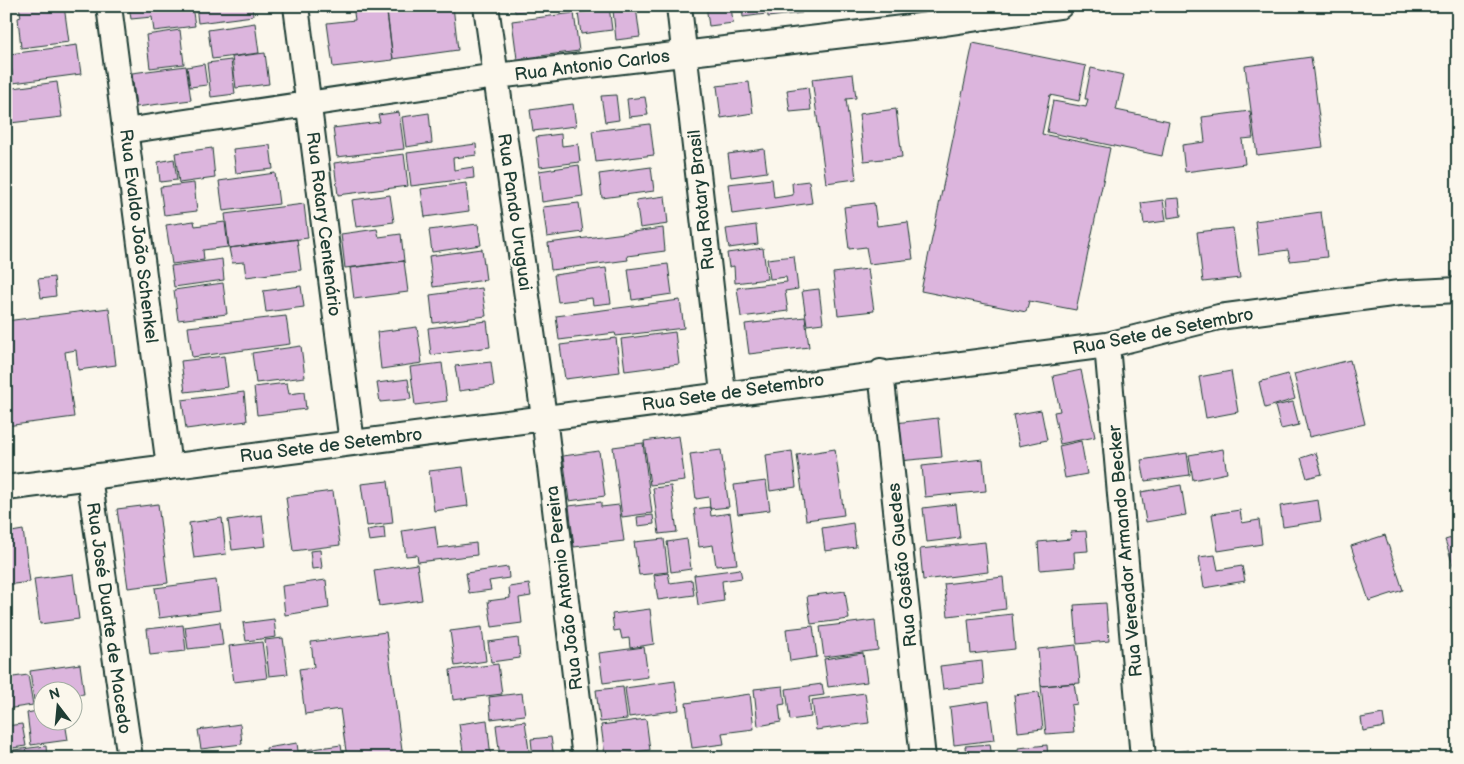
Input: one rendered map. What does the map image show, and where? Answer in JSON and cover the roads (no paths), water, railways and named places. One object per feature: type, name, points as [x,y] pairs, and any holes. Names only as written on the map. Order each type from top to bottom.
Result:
[{"type":"street","name":"Rua Evaldo João Schenkel","points":[[109,6],[169,467]]},
{"type":"street","name":"Rua Rotary Centenário","points":[[296,6],[352,443]]},
{"type":"street","name":"Rua Pando Uruguai","points":[[486,6],[544,417]]},
{"type":"street","name":"Rua Rotary Brasil","points":[[679,6],[723,393]]},
{"type":"street","name":"Rua Antonio Carlos","points":[[125,131],[496,76],[685,54],[944,15],[1060,6]]},
{"type":"street","name":"Rua Sete de Setembro","points":[[6,488],[881,372],[1107,345],[1219,318],[1399,293],[1458,290]]},
{"type":"street","name":"Rua Vereador Armando Becker","points":[[1107,345],[1143,758]]},
{"type":"street","name":"Rua Gastão Guedes","points":[[881,372],[923,758]]},
{"type":"street","name":"Rua João Antonio Pereira","points":[[544,417],[585,758]]},
{"type":"street","name":"Rua José Duarte de Macedo","points":[[89,477],[130,758]]}]
